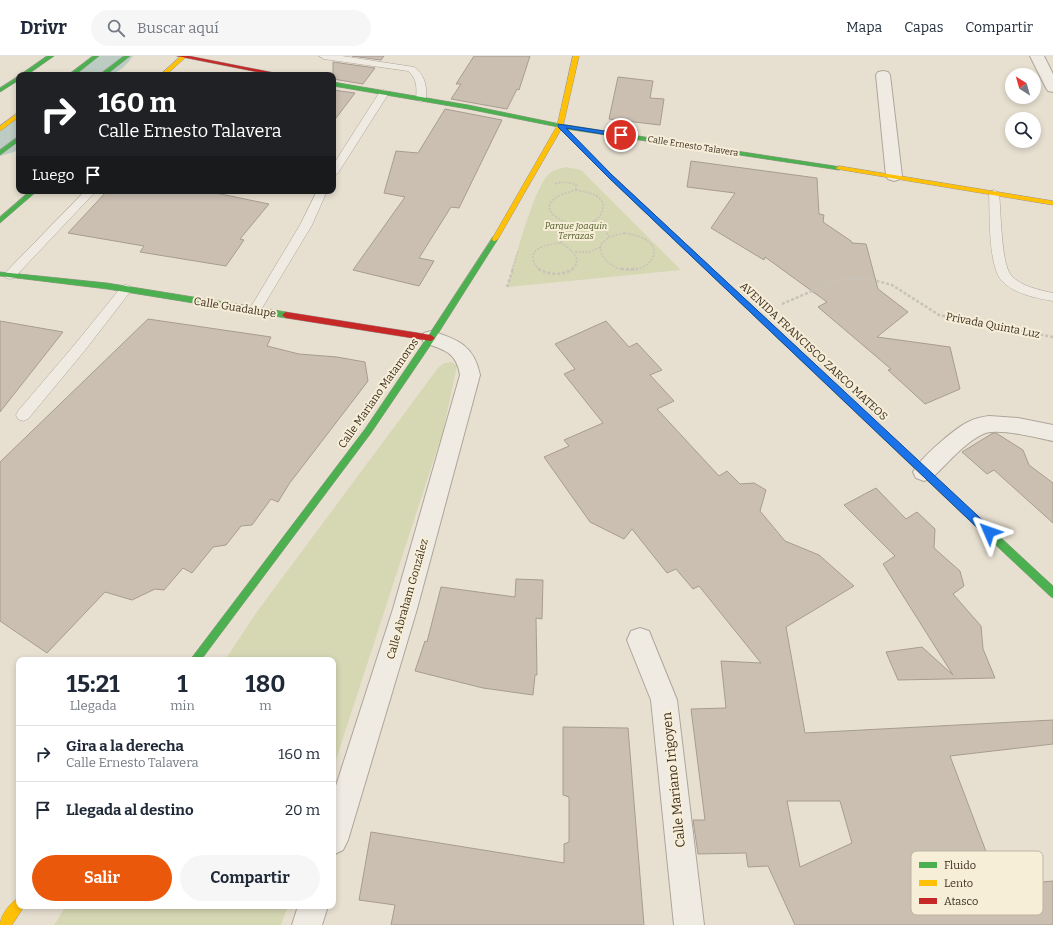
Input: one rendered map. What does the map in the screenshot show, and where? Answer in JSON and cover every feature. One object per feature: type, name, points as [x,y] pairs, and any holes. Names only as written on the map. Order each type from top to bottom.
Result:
[{"type":"street","points":[[27,72],[51,56]]},
{"type":"street","points":[[75,72],[96,56]]},
{"type":"street","points":[[106,72],[127,56]]},
{"type":"street","points":[[166,72],[182,56],[260,72]]},
{"type":"street","name":"Calle Mariano Matamoros","points":[[197,657],[368,431],[432,338],[488,251],[560,126],[576,56]]},
{"type":"street","points":[[1037,56],[1053,88]]},
{"type":"street","points":[[265,62],[271,72]]},
{"type":"street","points":[[883,75],[894,176]]},
{"type":"street","points":[[0,90],[16,80]]},
{"type":"street","name":"Calle Ernesto Talavera","points":[[336,85],[421,99],[560,126],[894,176],[1053,203]]},
{"type":"street","points":[[0,128],[16,116]]},
{"type":"street","name":"AVENIDA FRANCISCO ZARCO MATEOS","points":[[560,126],[610,176],[1053,593]]},
{"type":"street","points":[[0,153],[16,140]]},
{"type":"street","points":[[0,221],[31,194]]},
{"type":"street","name":"Calle Guadalupe","points":[[5,275],[126,289],[432,338],[446,342],[464,356]]},
{"type":"street","name":"Calle Abraham González","points":[[336,830],[405,609],[470,375],[469,364],[464,356]]},
{"type":"street","points":[[924,472],[970,432],[981,425],[997,424],[1053,433]]},
{"type":"street","name":"Calle Mariano Irigoyen","points":[[640,640],[664,700],[689,925]]},
{"type":"street","points":[[4,925],[16,908]]},
{"type":"street","points":[[307,925],[312,909]]},
{"type":"lane","points":[[324,56],[411,69],[416,72],[420,78],[422,90],[421,99]]},
{"type":"lane","points":[[336,168],[384,93]]},
{"type":"lane","points":[[994,193],[999,264],[1006,278],[1033,293],[1053,296]]},
{"type":"lane","points":[[5,275],[88,194]]},
{"type":"lane","points":[[255,310],[306,225],[317,194]]},
{"type":"lane","points":[[23,415],[81,346],[126,289]]},
{"type":"path","points":[[553,185],[561,182],[568,182],[576,185],[576,190]]},
{"type":"path","points":[[576,190],[592,193],[603,202],[604,207],[604,213],[594,221],[582,224],[568,223],[560,220],[550,210],[550,204],[559,194],[576,190]]},
{"type":"path","points":[[594,221],[604,228],[608,237]]},
{"type":"path","points":[[561,243],[559,234],[561,228],[568,223]]},
{"type":"path","points":[[624,233],[641,236],[653,246],[655,251],[654,257],[650,263],[644,267],[636,269],[617,268],[603,259],[600,253],[601,247],[608,237],[624,233]]},
{"type":"path","points":[[561,243],[575,252],[578,257],[578,262],[575,267],[570,271],[556,275],[548,274],[537,268],[532,258],[538,249],[549,244],[561,243]]},
{"type":"path","points":[[575,252],[589,252],[601,247]]},
{"type":"path","name":"Privada Quinta Luz","points":[[758,315],[840,279],[866,278],[892,285],[939,315],[1053,337]]},
{"type":"green space","name":"Parque Joaquin Terrazas","points":[[566,167],[581,170],[681,270],[507,287],[525,226],[537,193],[543,181],[551,172]]},
{"type":"green space","points":[[452,362],[457,366],[443,431],[336,760],[336,657],[227,657],[256,613],[438,368],[444,363]]},
{"type":"green space","points":[[64,909],[287,909],[281,925],[54,925]]},
{"type":"building","points":[[352,56],[384,56],[381,60]]},
{"type":"building","points":[[474,56],[530,56],[519,90],[517,89],[507,109],[451,99],[461,84],[456,84]]},
{"type":"building","points":[[333,62],[375,68],[363,84],[336,80],[336,72],[333,72]]},
{"type":"building","points":[[618,77],[653,81],[650,98],[664,99],[660,125],[609,119]]},
{"type":"building","points":[[336,90],[355,93],[336,118]]},
{"type":"building","points":[[445,109],[502,120],[459,208],[451,207],[419,258],[434,261],[419,286],[353,270],[405,197],[384,193],[396,151],[418,153]]},
{"type":"building","points":[[691,161],[817,178],[819,214],[824,215],[823,222],[852,243],[866,244],[878,289],[908,312],[877,337],[950,347],[960,389],[925,404],[888,370],[891,369],[818,307],[827,302],[765,257],[764,260],[711,228],[735,193],[687,187]]},
{"type":"building","points":[[104,194],[221,194],[269,204],[240,239],[244,240],[226,266],[140,252],[144,246],[68,233]]},
{"type":"building","points":[[148,319],[271,337],[267,346],[299,354],[337,357],[365,362],[368,381],[289,484],[278,502],[271,499],[252,525],[241,526],[226,545],[213,547],[192,573],[183,568],[164,590],[155,589],[132,600],[105,592],[47,653],[0,621],[0,462]]},
{"type":"building","points":[[0,321],[63,332],[0,412]]},
{"type":"building","points":[[606,321],[629,347],[637,343],[662,370],[650,375],[674,401],[657,409],[719,476],[727,471],[740,484],[754,483],[766,490],[760,511],[785,541],[819,555],[854,586],[786,627],[805,733],[1053,720],[1053,744],[950,756],[986,851],[911,851],[911,915],[1043,915],[1043,882],[1053,881],[1053,925],[795,925],[768,866],[748,867],[746,853],[698,854],[693,820],[705,820],[691,709],[726,708],[721,661],[761,663],[699,586],[693,589],[676,569],[667,573],[632,529],[624,539],[590,522],[544,457],[569,446],[564,440],[603,423],[564,374],[575,369],[555,344]],"holes":[[[787,801],[840,801],[852,843],[800,867]]]},
{"type":"building","points":[[993,433],[996,433],[1023,450],[1029,465],[1053,483],[1053,523],[994,470],[987,474],[962,452]]},
{"type":"building","points":[[876,488],[906,519],[917,512],[935,529],[934,548],[960,571],[964,586],[953,594],[981,626],[983,649],[995,678],[898,680],[886,652],[922,647],[953,675],[883,564],[895,556],[844,505]]},
{"type":"building","points":[[516,579],[543,580],[542,619],[536,618],[537,675],[535,675],[533,695],[483,688],[415,671],[425,641],[427,642],[441,587],[515,597]]},
{"type":"building","points":[[563,727],[628,728],[644,925],[391,925],[395,905],[359,900],[371,832],[564,863],[564,844],[569,842],[569,797],[563,795]]},
{"type":"waterway","points":[[95,72],[116,56]]},
{"type":"waterway","points":[[0,144],[16,131]]},
{"type":"traffic: fast","points":[[27,72],[51,56]]},
{"type":"traffic: fast","points":[[75,72],[96,56]]},
{"type":"traffic: fast","points":[[106,72],[127,56]]},
{"type":"traffic: fast","points":[[0,90],[16,80]]},
{"type":"traffic: fast","points":[[336,85],[468,107],[560,126],[839,168]]},
{"type":"traffic: fast","points":[[560,126],[610,176],[814,368]]},
{"type":"traffic: fast","points":[[0,153],[16,140]]},
{"type":"traffic: fast","points":[[0,221],[31,194]]},
{"type":"traffic: fast","points":[[197,657],[368,431],[431,338],[495,239]]},
{"type":"traffic: fast","points":[[0,274],[107,286],[286,315]]},
{"type":"traffic: fast","points":[[955,501],[1053,593]]},
{"type":"traffic: slow","points":[[166,72],[184,56]]},
{"type":"traffic: slow","points":[[495,239],[560,126],[576,56]]},
{"type":"traffic: slow","points":[[0,129],[16,116]]},
{"type":"traffic: slow","points":[[839,168],[1053,203]]},
{"type":"traffic: slow","points":[[814,368],[955,501]]},
{"type":"traffic: slow","points":[[4,925],[16,908]]},
{"type":"traffic: jam","points":[[180,56],[266,72]]},
{"type":"traffic: jam","points":[[286,315],[431,338]]},
{"type":"route","points":[[621,135],[560,126],[610,176],[989,532]]}]
